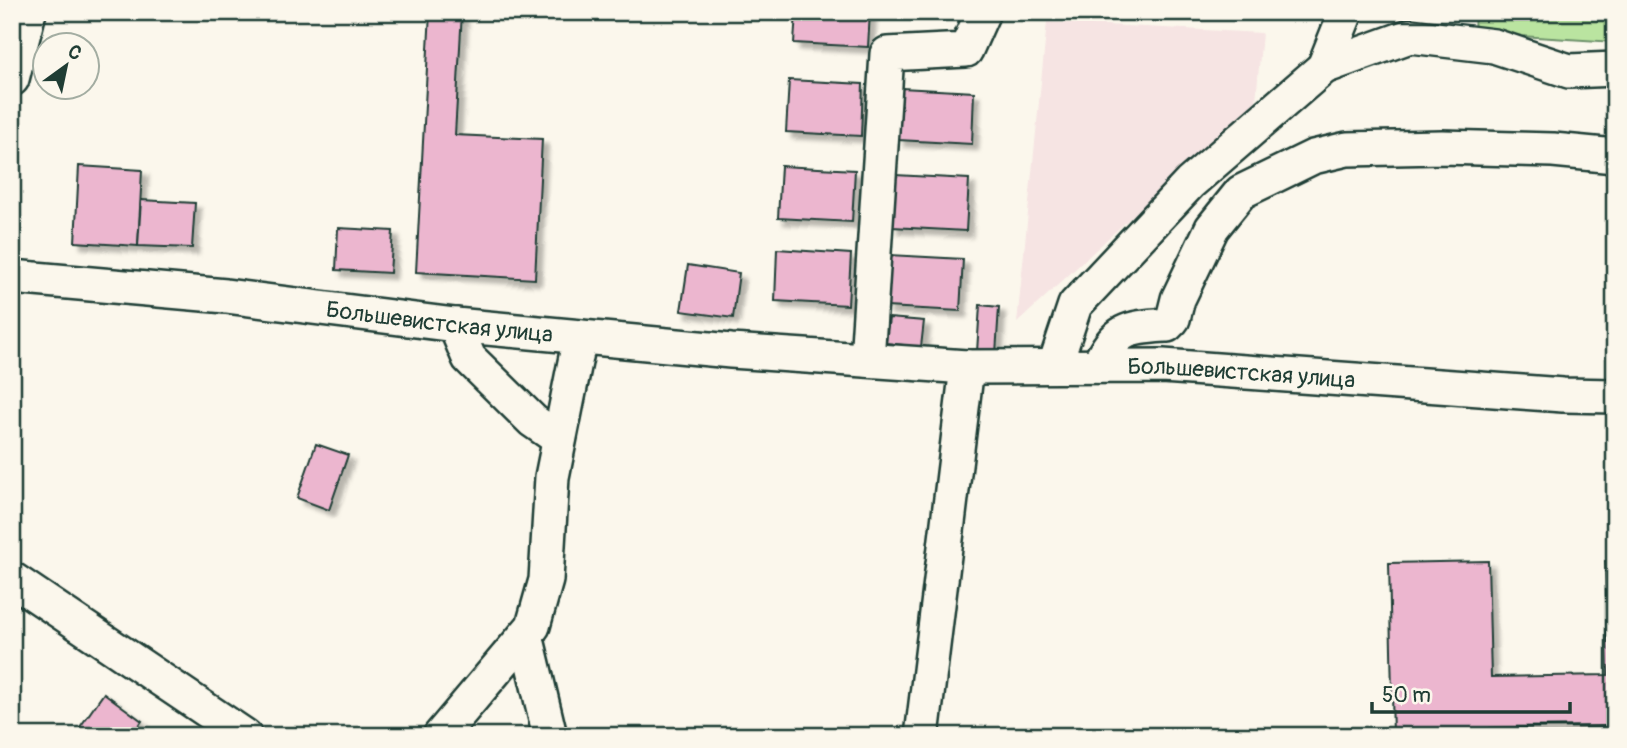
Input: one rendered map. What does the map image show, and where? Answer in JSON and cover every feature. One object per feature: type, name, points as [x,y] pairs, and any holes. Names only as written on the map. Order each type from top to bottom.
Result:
[{"type":"street","points":[[12,79],[29,12]]},
{"type":"street","points":[[867,360],[887,54],[966,50],[983,12]]},
{"type":"street","points":[[1324,67],[1346,12]]},
{"type":"street","points":[[1055,365],[1074,305],[1190,183],[1324,67],[1410,36],[1493,46],[1569,71],[1615,69]]},
{"type":"street","points":[[1098,366],[1111,341],[1119,334],[1132,328],[1167,325],[1173,319],[1192,267],[1212,228],[1241,192],[1313,157],[1347,149],[1441,147],[1553,150],[1615,156]]},
{"type":"street","name":"Большевистская улица","points":[[12,277],[226,296],[454,325],[580,337],[731,340],[867,360],[967,367],[1163,366],[1563,395],[1615,396]]},
{"type":"street","points":[[454,325],[469,358],[533,421],[559,439]]},
{"type":"street","points":[[440,736],[533,626],[546,580],[552,477],[580,337]]},
{"type":"street","points":[[922,736],[967,367]]},
{"type":"street","points":[[12,579],[245,736]]},
{"type":"street","points":[[526,635],[550,736]]},
{"type":"shaded area","points":[[1047,22],[1262,33],[1256,101],[1017,323]]},
{"type":"green space","points":[[1475,12],[1615,12],[1615,42],[1474,33]]},
{"type":"building","points":[[430,12],[462,12],[455,135],[542,139],[535,279],[416,272]]},
{"type":"building","points":[[796,12],[870,12],[868,47],[794,43]]},
{"type":"building","points":[[789,80],[863,84],[861,136],[786,132]]},
{"type":"building","points":[[901,88],[974,92],[972,144],[898,140]]},
{"type":"building","points":[[79,166],[142,170],[138,246],[75,242]]},
{"type":"building","points":[[781,166],[855,170],[852,222],[778,218]]},
{"type":"building","points":[[895,175],[969,179],[966,231],[892,227]]},
{"type":"building","points":[[141,200],[195,203],[192,248],[138,246]]},
{"type":"building","points":[[338,228],[393,231],[390,273],[336,270]]},
{"type":"building","points":[[777,249],[851,254],[848,305],[775,301]]},
{"type":"building","points":[[889,255],[963,259],[960,311],[886,307]]},
{"type":"building","points":[[688,265],[739,273],[733,318],[681,311]]},
{"type":"building","points":[[980,305],[999,307],[996,354],[977,352]]},
{"type":"building","points":[[889,318],[924,321],[921,347],[886,343]]},
{"type":"building","points":[[316,444],[348,455],[329,510],[297,498]]},
{"type":"building","points":[[1488,561],[1491,677],[1608,675],[1605,561],[1615,561],[1615,736],[1607,736],[1607,726],[1490,728],[1491,736],[1393,736],[1389,563]]},
{"type":"building","points":[[104,693],[142,721],[131,736],[92,736],[80,727]]}]
